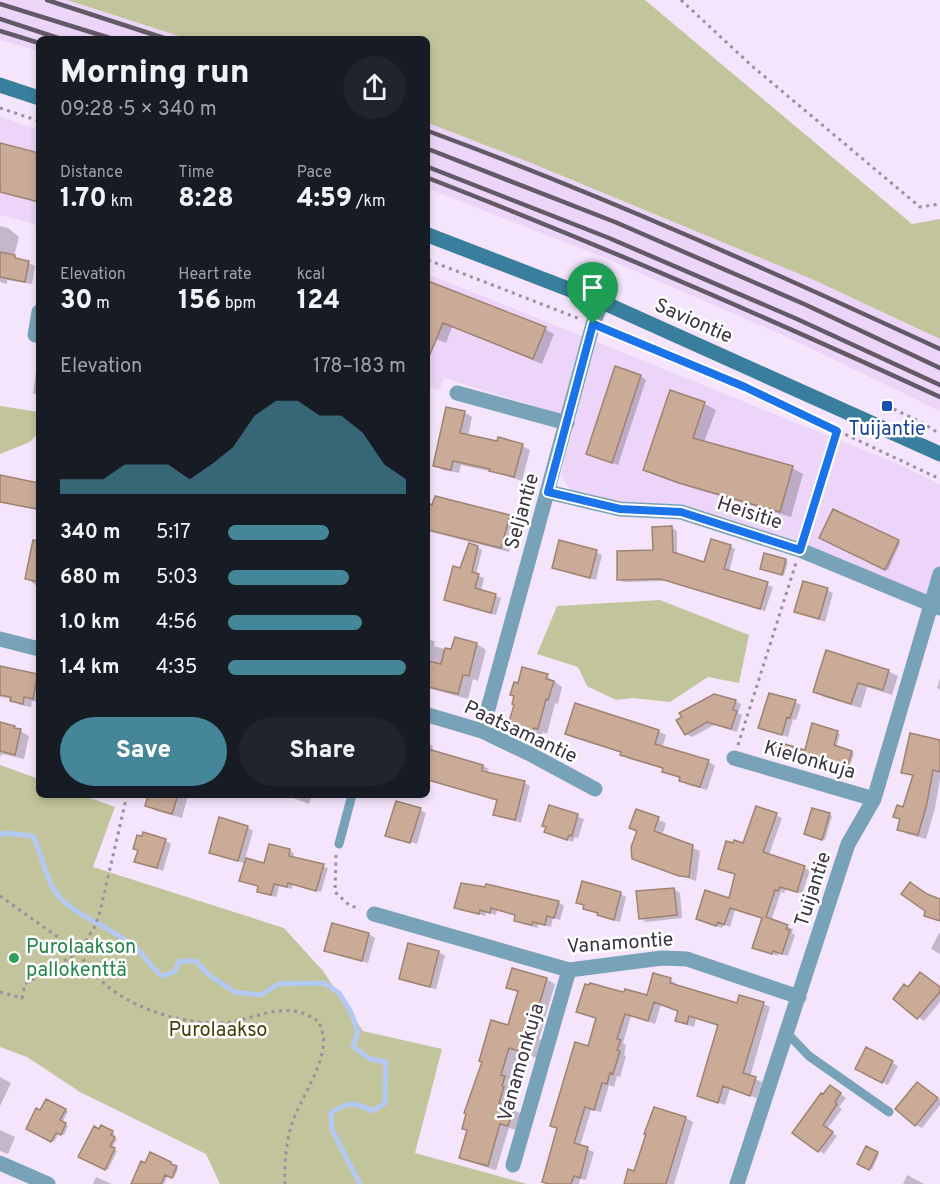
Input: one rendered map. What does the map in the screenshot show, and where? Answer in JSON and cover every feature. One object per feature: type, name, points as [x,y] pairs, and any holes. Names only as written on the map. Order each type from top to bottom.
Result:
[{"type":"main road","points":[[0,85],[36,97]]},
{"type":"main road","name":"Saviontie","points":[[430,236],[602,302],[940,454]]},
{"type":"street","name":"Seljantie","points":[[482,731],[593,324],[602,302]]},
{"type":"street","points":[[35,335],[36,329]]},
{"type":"street","points":[[457,393],[567,423]]},
{"type":"street","name":"Heisitie","points":[[548,492],[620,509],[681,512],[800,550],[936,606]]},
{"type":"street","name":"Tuijantie","points":[[737,1184],[848,844],[874,799],[936,606],[940,574]]},
{"type":"street","points":[[0,639],[36,648]]},
{"type":"street","name":"Paatsamantie","points":[[430,716],[482,731],[595,789]]},
{"type":"street","name":"Kielonkuja","points":[[734,758],[874,799]]},
{"type":"street","name":"Vanamontie","points":[[374,914],[569,970],[662,958],[687,959],[799,997]]},
{"type":"street","name":"Vanamonkuja","points":[[513,1165],[569,970]]},
{"type":"street","points":[[0,1163],[48,1184]]},
{"type":"lane","points":[[339,844],[351,798]]},
{"type":"lane","points":[[787,1033],[809,1056],[889,1112]]},
{"type":"path","points":[[681,0],[752,66],[920,207],[940,204]]},
{"type":"path","points":[[0,108],[36,120]]},
{"type":"path","name":"Saviontie","points":[[430,261],[593,324],[745,387],[940,477]]},
{"type":"path","points":[[886,406],[921,422],[940,434]]},
{"type":"path","points":[[734,758],[837,431]]},
{"type":"path","points":[[0,992],[22,998],[25,984],[79,952],[94,928],[100,912],[127,798]]},
{"type":"path","points":[[339,844],[335,861],[335,892],[349,905],[374,914]]},
{"type":"path","points":[[0,896],[79,952],[85,964],[113,991],[140,1005],[169,1016],[221,1023],[241,1021],[283,1010],[302,1012],[319,1022],[324,1036],[322,1049],[312,1081],[292,1124],[284,1166],[285,1184]]},
{"type":"shaded area","points":[[0,0],[67,0],[179,36],[36,36],[36,50],[0,40]]},
{"type":"shaded area","points":[[0,117],[36,129],[36,224],[0,215]]},
{"type":"shaded area","points":[[430,124],[814,280],[940,339],[940,411],[789,338],[603,257],[430,190]]},
{"type":"shaded area","points":[[430,275],[896,463],[940,484],[940,604],[792,539],[683,506],[619,501],[570,490],[561,475],[575,419],[445,378],[439,390],[430,388]]},
{"type":"green space","points":[[67,0],[645,0],[912,224],[940,219],[940,339],[814,280],[430,124],[430,36],[179,36]]},
{"type":"green space","points":[[0,406],[36,412],[36,435],[30,442],[0,454]]},
{"type":"green space","points":[[660,600],[749,635],[739,683],[708,677],[670,702],[633,698],[616,700],[587,686],[578,667],[537,654],[557,606]]},
{"type":"green space","name":"Purolaakso","points":[[0,765],[36,778],[36,798],[90,798],[115,807],[93,867],[284,928],[323,971],[363,1031],[442,1049],[415,1153],[527,1184],[220,1184],[206,1154],[80,1092],[27,1057],[0,1047]]},
{"type":"building","points":[[0,143],[36,152],[36,201],[0,192]]},
{"type":"building","points":[[0,252],[29,261],[25,282],[0,277]]},
{"type":"building","points":[[430,282],[546,327],[533,359],[443,323],[430,354]]},
{"type":"building","points":[[615,366],[641,375],[612,463],[586,454]]},
{"type":"building","points":[[670,390],[705,402],[693,438],[793,466],[780,512],[679,483],[643,470]]},
{"type":"building","points":[[446,407],[465,411],[460,433],[497,441],[498,437],[523,444],[514,477],[453,461],[451,470],[433,466]]},
{"type":"building","points":[[0,475],[36,482],[36,509],[0,502]]},
{"type":"building","points":[[435,496],[510,515],[501,548],[430,530],[430,504],[432,505]]},
{"type":"building","points":[[833,509],[899,540],[885,570],[819,538]]},
{"type":"building","points":[[672,526],[673,552],[704,562],[711,539],[731,545],[724,569],[768,582],[760,609],[661,579],[617,580],[617,551],[653,550],[652,527]]},
{"type":"building","points":[[33,540],[36,540],[36,581],[25,579]]},
{"type":"building","points":[[559,540],[597,550],[590,578],[552,568]]},
{"type":"building","points":[[469,543],[478,546],[472,572],[479,574],[475,588],[496,594],[491,613],[444,600],[453,566],[460,568]]},
{"type":"building","points":[[764,553],[786,559],[782,575],[760,569]]},
{"type":"building","points":[[803,581],[828,588],[819,619],[794,612]]},
{"type":"building","points":[[455,637],[477,643],[469,676],[463,675],[458,694],[430,687],[430,661],[441,664],[445,648],[451,649]]},
{"type":"building","points":[[826,650],[889,670],[883,690],[858,683],[851,704],[813,692]]},
{"type":"building","points":[[0,666],[36,674],[33,699],[24,697],[23,704],[10,701],[11,697],[0,695]]},
{"type":"building","points":[[522,667],[548,674],[546,679],[554,681],[548,700],[546,699],[538,729],[534,728],[533,732],[508,725],[514,705],[512,704],[514,696],[510,695],[514,682],[518,683]]},
{"type":"building","points":[[769,693],[796,700],[790,718],[787,717],[782,735],[758,728]]},
{"type":"building","points":[[714,694],[736,700],[733,710],[737,711],[731,729],[707,722],[685,735],[676,720],[682,717],[679,713]]},
{"type":"building","points":[[575,703],[659,730],[655,744],[709,760],[700,787],[679,781],[680,777],[662,772],[663,768],[620,755],[621,752],[565,734]]},
{"type":"building","points":[[0,722],[21,729],[15,755],[0,751]]},
{"type":"building","points":[[812,723],[838,731],[834,745],[852,751],[845,775],[767,752],[771,740],[805,750]]},
{"type":"building","points":[[910,733],[940,740],[940,772],[933,770],[918,835],[897,830],[900,819],[893,817],[897,805],[903,807],[913,775],[901,773]]},
{"type":"building","points":[[430,750],[483,765],[482,771],[525,781],[515,820],[493,815],[497,800],[430,781]]},
{"type":"building","points":[[147,798],[177,798],[172,814],[145,806]]},
{"type":"building","points":[[396,801],[421,808],[410,843],[385,836]]},
{"type":"building","points":[[549,805],[578,814],[572,836],[569,835],[567,840],[544,832],[546,827],[542,826]]},
{"type":"building","points":[[756,806],[777,813],[763,852],[805,866],[797,892],[780,887],[778,891],[775,890],[766,917],[788,925],[786,929],[790,930],[782,954],[773,951],[772,954],[752,948],[762,918],[730,908],[724,925],[718,922],[716,926],[696,919],[705,890],[729,898],[735,874],[718,869],[726,841],[733,843],[734,840],[743,843]]},
{"type":"building","points":[[812,808],[830,813],[822,840],[804,834]]},
{"type":"building","points":[[636,809],[659,817],[654,831],[693,845],[689,877],[679,876],[632,859],[631,847],[637,831],[629,828]]},
{"type":"building","points":[[219,817],[248,826],[238,861],[209,853]]},
{"type":"building","points":[[143,832],[166,839],[157,868],[134,862],[138,850],[133,849],[137,835],[142,836]]},
{"type":"building","points":[[269,844],[290,849],[289,856],[324,864],[316,891],[288,883],[287,887],[274,884],[271,895],[257,892],[258,886],[239,881],[246,858],[264,863]]},
{"type":"building","points":[[582,881],[621,892],[614,920],[583,909],[584,905],[576,903]]},
{"type":"building","points":[[910,882],[927,894],[940,899],[940,921],[924,916],[925,911],[901,894]]},
{"type":"building","points":[[461,883],[485,887],[486,884],[559,901],[554,918],[547,916],[545,925],[533,922],[532,925],[514,921],[515,915],[491,908],[490,913],[480,910],[479,914],[454,908]]},
{"type":"building","points":[[674,888],[677,915],[639,919],[636,891]]},
{"type":"building","points":[[332,923],[369,933],[362,961],[324,951]]},
{"type":"building","points":[[408,943],[439,951],[430,987],[399,979]]},
{"type":"building","points":[[512,968],[547,978],[531,1033],[534,1034],[529,1054],[509,1048],[501,1075],[505,1076],[499,1103],[514,1108],[508,1126],[500,1124],[488,1166],[459,1158],[467,1130],[462,1129],[466,1114],[464,1113],[482,1062],[479,1061],[491,1020],[508,1025],[518,991],[506,988]]},
{"type":"building","points":[[920,972],[940,987],[940,992],[917,1019],[893,999],[904,984],[908,987]]},
{"type":"building","points":[[653,973],[671,978],[670,983],[737,1003],[739,995],[764,1002],[743,1073],[756,1077],[750,1096],[723,1086],[718,1103],[697,1096],[718,1025],[689,1016],[687,1024],[675,1021],[678,1011],[654,1002],[648,1021],[625,1014],[617,1039],[621,1040],[617,1050],[620,1051],[613,1074],[610,1073],[607,1084],[602,1083],[594,1110],[585,1107],[574,1143],[588,1147],[580,1178],[574,1176],[571,1184],[542,1182],[557,1128],[550,1126],[575,1042],[588,1046],[596,1018],[576,1012],[585,984],[590,983],[624,992],[625,989],[647,995]]},
{"type":"building","points":[[866,1047],[893,1061],[882,1083],[855,1069]]},
{"type":"building","points":[[917,1082],[938,1098],[915,1126],[895,1109]]},
{"type":"building","points":[[830,1085],[841,1093],[835,1102],[837,1104],[823,1125],[833,1132],[818,1152],[792,1133],[821,1093],[823,1094]]},
{"type":"building","points":[[46,1099],[66,1109],[60,1120],[66,1123],[61,1135],[56,1133],[51,1142],[26,1129],[36,1108],[40,1110]]},
{"type":"building","points":[[654,1107],[686,1117],[666,1184],[624,1184],[628,1169],[634,1171]]},
{"type":"building","points":[[101,1125],[113,1131],[111,1135],[115,1137],[110,1146],[115,1148],[105,1170],[78,1157],[94,1126],[99,1129]]},
{"type":"building","points":[[866,1146],[878,1152],[869,1170],[857,1164]]},
{"type":"building","points":[[150,1152],[177,1166],[172,1178],[165,1175],[161,1184],[131,1184],[141,1161],[145,1163]]},
{"type":"waterway","points":[[0,835],[4,833],[33,836],[50,882],[60,897],[69,906],[128,941],[162,976],[174,972],[180,961],[196,961],[209,975],[235,992],[261,995],[278,984],[324,983],[339,993],[351,1012],[358,1032],[353,1046],[370,1059],[386,1062],[385,1103],[373,1111],[352,1104],[342,1106],[331,1113],[332,1130],[360,1184]]},
{"type":"railway","points":[[47,0],[158,36]]},
{"type":"railway","points":[[0,4],[103,36]]},
{"type":"railway","points":[[0,19],[52,36]]},
{"type":"railway","points":[[0,31],[36,42]]},
{"type":"railway","points":[[430,132],[558,181],[686,235],[940,349]]},
{"type":"railway","points":[[430,150],[615,222],[804,304],[940,368]]},
{"type":"railway","points":[[430,168],[609,238],[797,319],[940,385]]},
{"type":"railway","points":[[430,179],[685,283],[940,397]]},
{"type":"place","name":"Tuijantie","points":[[887,406]]},
{"type":"place","name":"Purolaakson pallokenttä","points":[[14,958]]},
{"type":"route","points":[[593,324],[745,387],[837,431],[800,550],[681,512],[620,509],[548,492],[593,324]]}]
